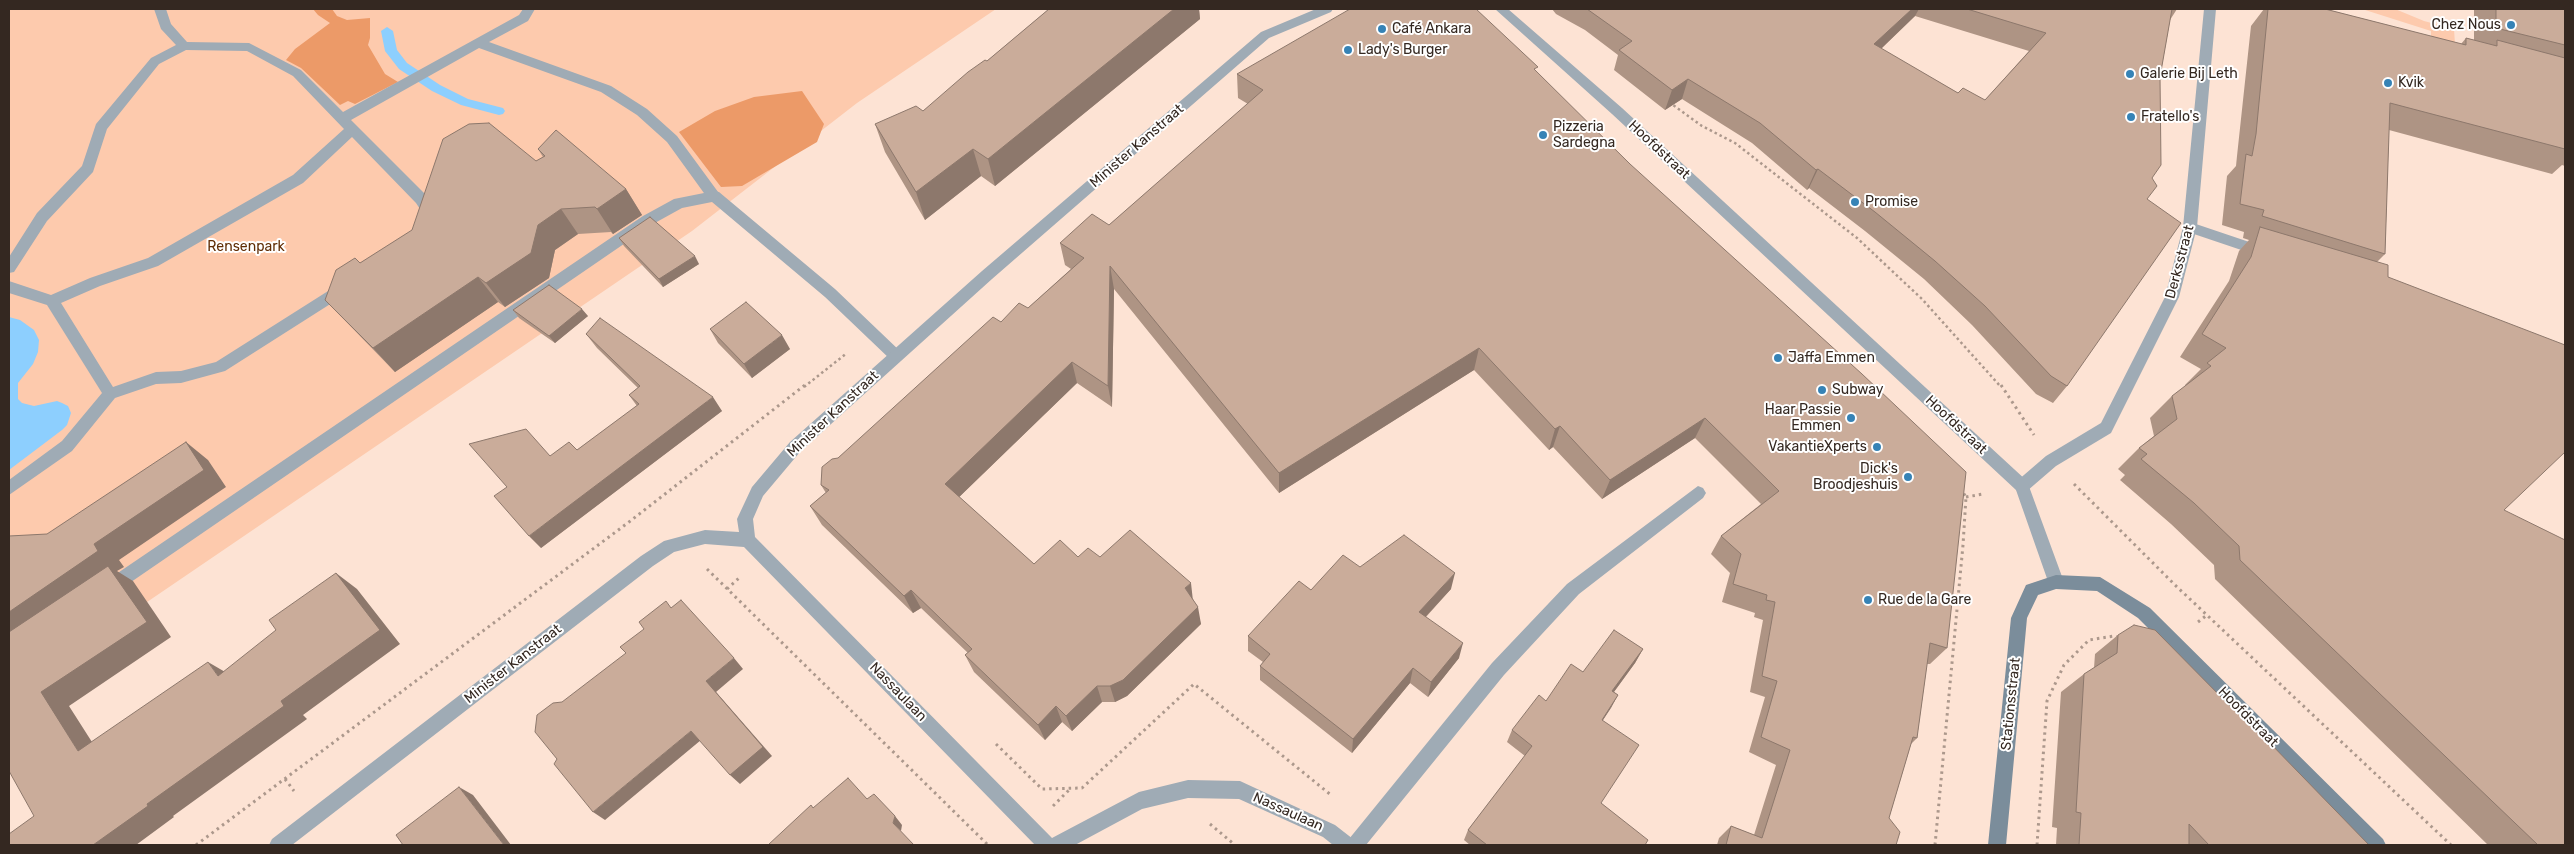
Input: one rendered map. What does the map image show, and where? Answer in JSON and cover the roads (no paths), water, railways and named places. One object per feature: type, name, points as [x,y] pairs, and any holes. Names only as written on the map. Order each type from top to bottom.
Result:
[{"type":"main road","name":"Stationsstraat","points":[[1997,845],[2019,618],[2032,590],[2056,582]]},
{"type":"main road","name":"Hoofdstraat","points":[[2056,582],[2100,584],[2144,613],[2377,845]]},
{"type":"street","points":[[160,9],[165,26],[184,46]]},
{"type":"street","points":[[9,288],[52,301],[95,282],[153,262],[298,179],[347,124],[398,88],[524,18],[528,9]]},
{"type":"street","name":"Minister Kanstraat","points":[[278,845],[647,561],[670,546],[705,537],[748,540],[745,520],[757,492],[795,447],[896,356],[1266,35],[1327,9]]},
{"type":"street","name":"Hoofdstraat","points":[[1501,9],[1617,111],[2022,486],[2056,582]]},
{"type":"street","name":"Derksstraat","points":[[2022,486],[2051,461],[2106,428],[2172,297],[2190,227],[2210,9]]},
{"type":"street","points":[[478,43],[606,89],[642,112],[672,139],[714,196],[830,293],[896,356]]},
{"type":"street","points":[[9,268],[42,217],[88,168],[101,127],[155,61],[184,46],[249,47],[297,73],[421,199],[433,218],[426,231]]},
{"type":"street","points":[[99,595],[648,220],[679,203],[714,196]]},
{"type":"street","points":[[2190,227],[2277,256]]},
{"type":"street","points":[[9,488],[67,446],[110,394],[156,378],[181,377],[220,367],[350,284]]},
{"type":"street","points":[[52,301],[110,394]]},
{"type":"street","points":[[1355,845],[1498,669],[1573,589],[1698,493]]},
{"type":"street","name":"Nassaulaan","points":[[748,540],[1047,845]]},
{"type":"street","name":"Nassaulaan","points":[[1057,845],[1139,801],[1188,789],[1240,790],[1329,831],[1347,845]]},
{"type":"water","points":[[9,317],[20,320],[34,330],[39,340],[38,352],[33,364],[18,383],[18,399],[22,403],[34,406],[57,401],[68,406],[71,413],[67,425],[62,430],[9,470]]},
{"type":"waterway","points":[[387,31],[391,51],[403,66],[436,88],[465,102],[499,111]]},
{"type":"place","name":"Chez Nous","points":[[2511,25]]},
{"type":"place","name":"Café Ankara","points":[[1382,29]]},
{"type":"place","name":"Lady's Burger","points":[[1348,50]]},
{"type":"place","name":"Galerie Bij Leth","points":[[2130,74]]},
{"type":"place","name":"Kvik","points":[[2388,83]]},
{"type":"place","name":"Fratello's","points":[[2131,117]]},
{"type":"place","name":"Pizzeria Sardegna","points":[[1543,135]]},
{"type":"place","name":"Promise","points":[[1855,202]]},
{"type":"place","name":"Jaffa Emmen","points":[[1778,358]]},
{"type":"place","name":"Subway","points":[[1822,390]]},
{"type":"place","name":"Haar Passie Emmen","points":[[1851,418]]},
{"type":"place","name":"VakantieXperts","points":[[1877,447]]},
{"type":"place","name":"Dick's Broodjeshuis","points":[[1908,477]]},
{"type":"place","name":"Rue de la Gare","points":[[1868,600]]},
{"type":"park label","name":"Rensenpark","points":[[246,247]]}]
